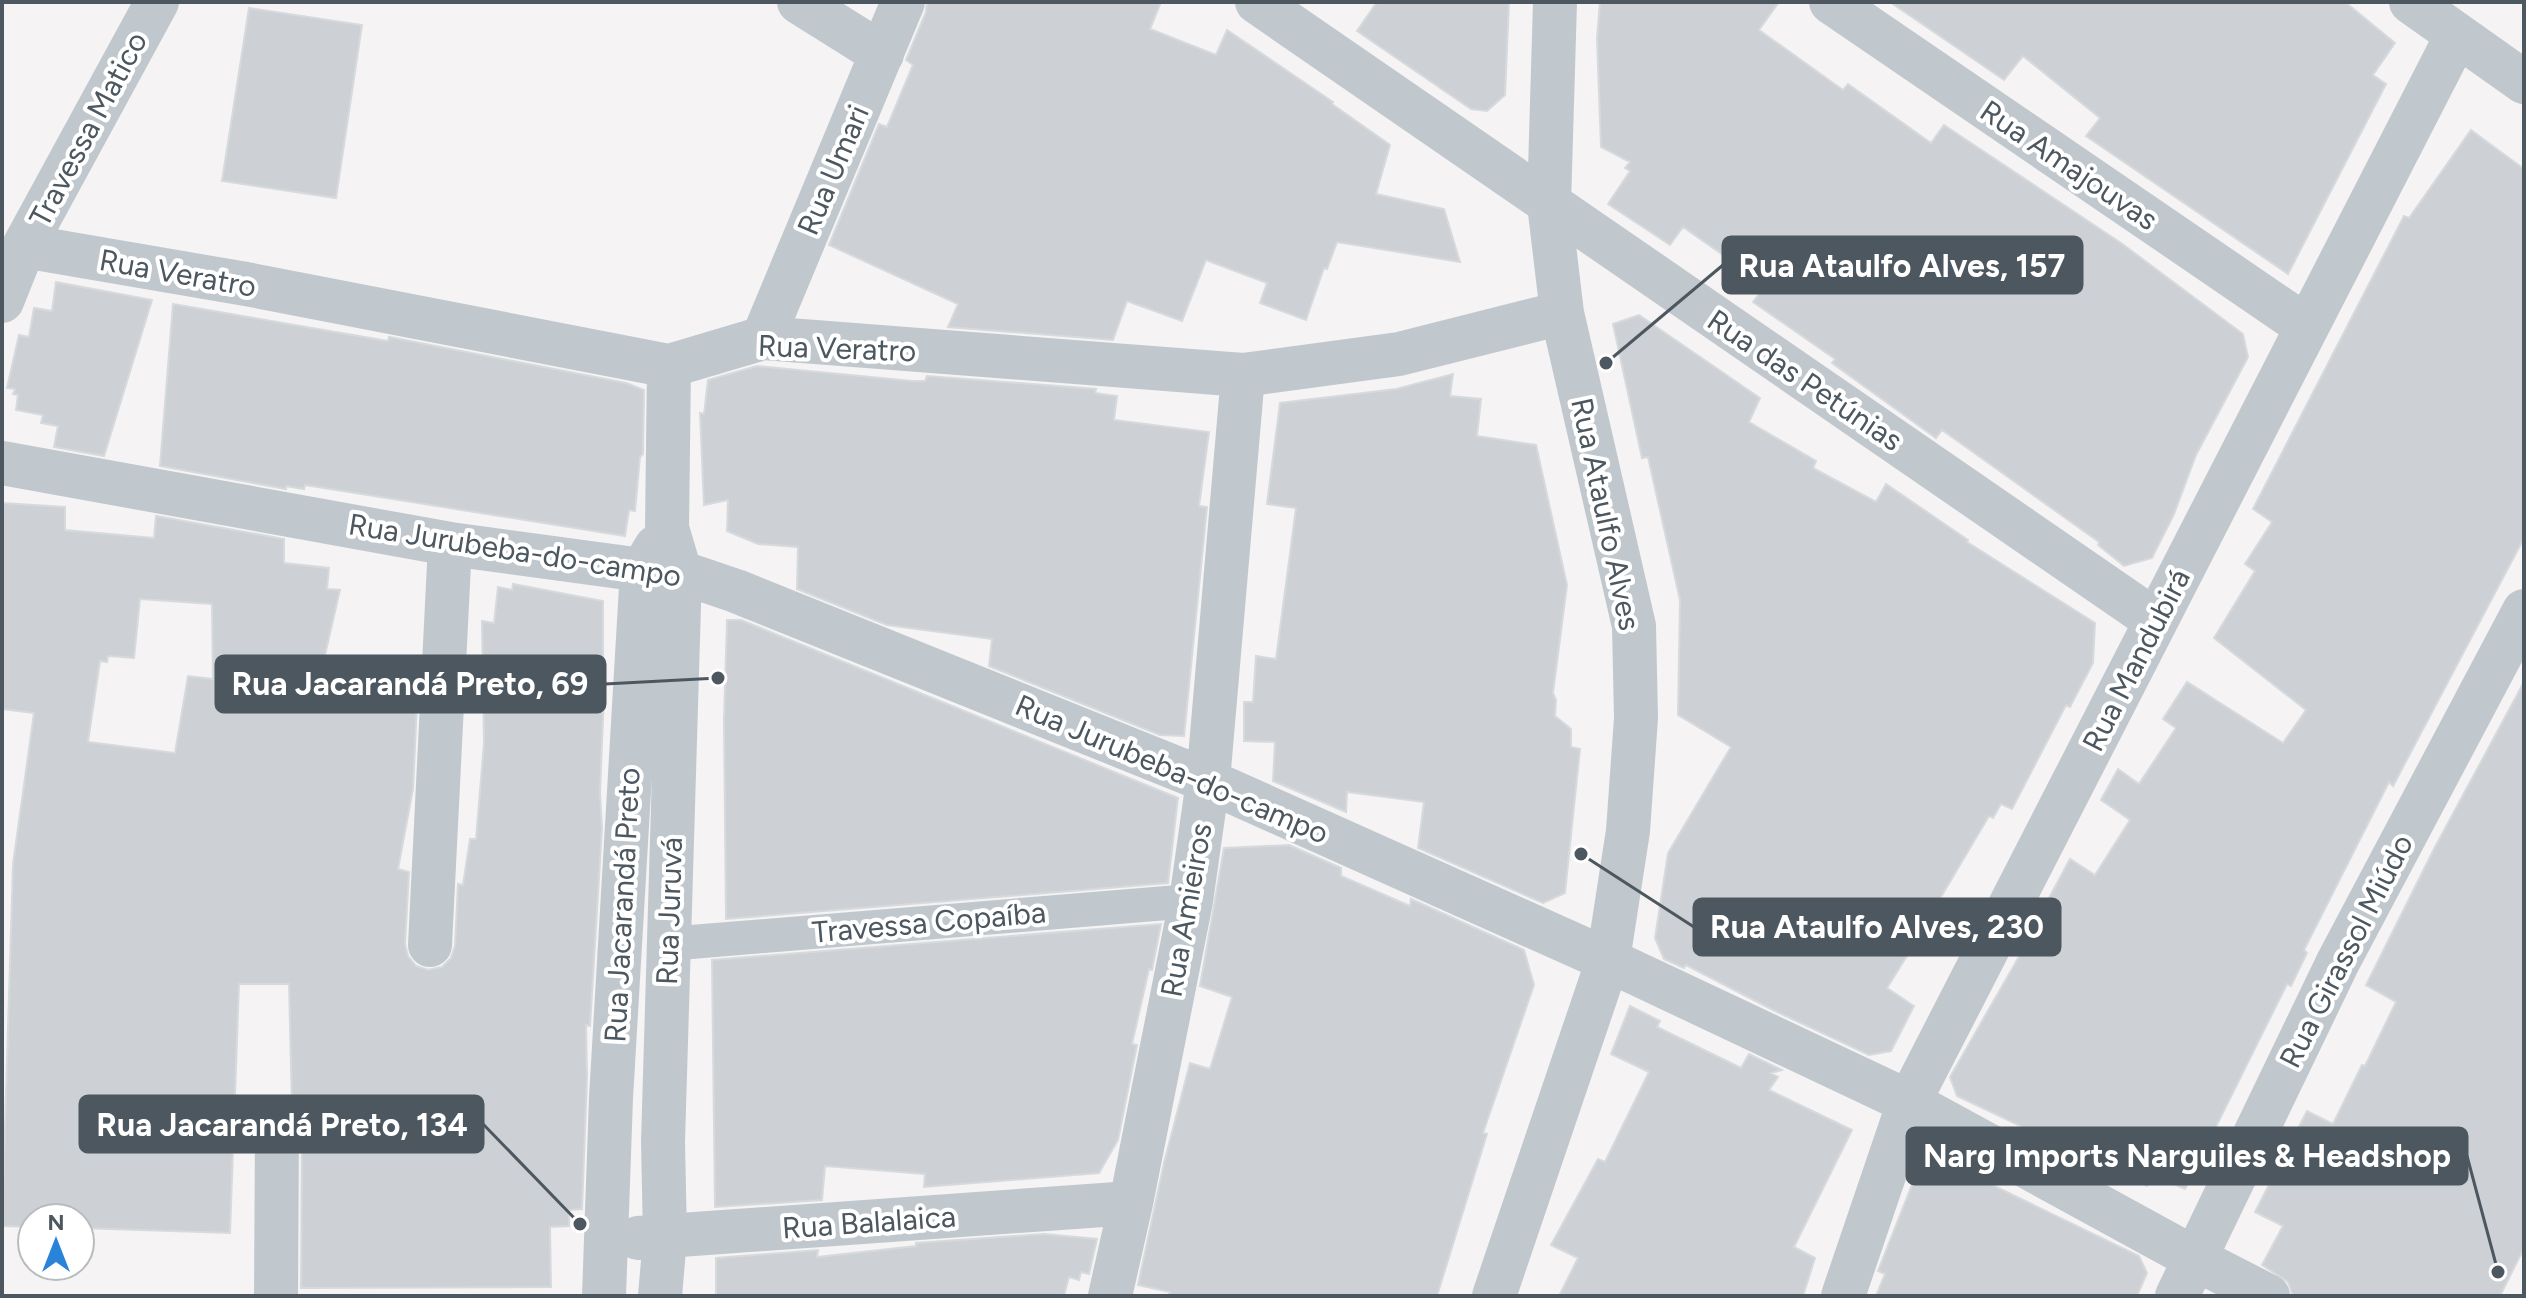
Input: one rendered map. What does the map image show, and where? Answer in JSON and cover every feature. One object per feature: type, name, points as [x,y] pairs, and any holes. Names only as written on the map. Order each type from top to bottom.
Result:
[{"type":"street","name":"Travessa Matico","points":[[2,301],[24,246],[157,2]]},
{"type":"street","points":[[799,2],[882,54]]},
{"type":"street","name":"Rua Umari","points":[[763,338],[903,2]]},
{"type":"street","name":"Rua das Petúnias","points":[[1257,2],[2156,621]]},
{"type":"street","name":"Rua Ataulfo Alves","points":[[1494,1296],[1608,960],[1628,831],[1636,718],[1634,626],[1562,313],[1549,204],[1555,2]]},
{"type":"street","name":"Rua Amajouvas","points":[[1831,2],[2307,327]]},
{"type":"street","points":[[2411,2],[2524,82]]},
{"type":"street","name":"Rua Mandubirá","points":[[1843,1296],[1909,1102],[2457,35]]},
{"type":"street","name":"Rua Veratro","points":[[24,246],[246,284],[669,366],[763,338],[1243,375],[1399,354],[1562,313]]},
{"type":"street","name":"Rua Juruvá","points":[[660,1296],[665,1238],[663,1142],[667,944],[661,571],[667,528],[669,366]]},
{"type":"street","name":"Rua Amieiros","points":[[1110,1296],[1191,901],[1208,781],[1243,375]]},
{"type":"street","name":"Rua Jurubeba-do-campo","points":[[2,463],[450,544],[661,571],[736,591],[1208,781],[1608,960],[1909,1102],[2186,1277],[2268,1296]]},
{"type":"street","points":[[430,945],[450,544]]},
{"type":"street","name":"Rua Jacarandá Preto","points":[[607,1240],[611,1098],[661,571]]},
{"type":"street","name":"Rua Girassol Miúdo","points":[[2186,1277],[2338,962],[2524,611]]},
{"type":"street","name":"Travessa Copaíba","points":[[667,944],[1191,901]]},
{"type":"street","points":[[276,1296],[277,1128]]},
{"type":"street","name":"Rua Balalaica","points":[[607,1240],[1131,1203]]},
{"type":"street","points":[[604,1296],[607,1240]]},
{"type":"building","points":[[927,2],[1161,2],[1150,29],[1216,55],[1227,30],[1390,145],[1376,194],[1444,209],[1460,262],[1337,242],[1327,269],[1324,268],[1306,320],[1260,303],[1267,283],[1206,260],[1182,321],[1127,301],[1113,340],[948,327],[958,304],[829,245],[879,124],[887,127],[913,65],[906,60],[926,12]]},
{"type":"building","points":[[1377,2],[1509,2],[1505,95],[1487,111],[1471,109],[1357,31]]},
{"type":"building","points":[[1600,2],[1779,2],[1759,30],[1843,90],[1848,84],[1931,143],[1944,125],[2121,243],[2243,334],[2248,357],[2196,455],[2174,514],[2152,558],[2124,566],[2098,545],[2099,542],[1942,430],[1936,438],[1832,363],[1835,359],[1753,302],[1766,285],[1683,227],[1670,245],[1608,204],[1630,171],[1625,168],[1630,162],[1601,147],[1597,38]]},
{"type":"building","points":[[1890,2],[2345,2],[2395,43],[2373,75],[2386,84],[2288,274],[2086,136],[2100,118],[2023,56],[2004,80]]},
{"type":"building","points":[[249,8],[362,25],[336,198],[222,181]]},
{"type":"building","points":[[2471,130],[2524,169],[2524,538],[2393,786],[2389,782],[2304,950],[2307,953],[2291,986],[2287,984],[2185,1189],[2152,1174],[2147,1186],[1957,1096],[1950,1077],[2044,913],[2042,911],[2070,859],[2095,875],[2130,820],[2101,800],[2118,769],[2139,784],[2176,728],[2163,719],[2187,682],[2283,743],[2306,710],[2214,638],[2255,571],[2245,564],[2272,522],[2253,509],[2404,216],[2409,218]]},
{"type":"building","points":[[56,282],[152,300],[104,456],[54,447],[58,426],[41,423],[43,415],[16,410],[18,395],[13,394],[15,389],[7,388],[19,335],[29,337],[34,308],[52,311]]},
{"type":"building","points":[[173,304],[388,341],[389,337],[626,383],[644,390],[643,454],[640,457],[635,511],[629,510],[625,536],[305,485],[304,489],[286,486],[286,489],[160,466]]},
{"type":"building","points":[[1639,315],[1760,398],[1749,422],[1816,461],[1813,468],[1876,502],[1886,484],[1967,542],[2095,623],[2093,663],[2070,707],[2066,705],[2012,809],[2001,804],[1993,818],[1989,816],[1887,988],[1914,1006],[1891,1051],[1869,1055],[1686,965],[1684,968],[1664,959],[1655,938],[1668,853],[1731,747],[1678,715],[1680,600],[1648,457],[1642,458],[1613,324]]},
{"type":"building","points":[[757,366],[912,381],[925,381],[927,376],[1096,389],[1095,393],[1117,396],[1114,420],[1209,432],[1199,506],[1207,507],[1184,736],[1160,735],[989,666],[992,639],[887,625],[797,589],[798,547],[758,544],[727,531],[728,500],[704,505],[700,413],[704,414],[708,380]]},
{"type":"building","points":[[1453,374],[1450,396],[1481,399],[1477,436],[1536,445],[1567,585],[1553,693],[1555,716],[1571,729],[1571,747],[1580,749],[1565,893],[1543,903],[1418,848],[1424,802],[1347,792],[1346,812],[1273,781],[1275,742],[1244,741],[1244,702],[1253,702],[1256,656],[1276,659],[1296,508],[1267,504],[1280,403],[1396,389]]},
{"type":"building","points":[[2,503],[65,507],[65,530],[154,538],[156,516],[284,539],[284,563],[329,568],[327,589],[340,590],[319,681],[417,703],[413,789],[398,869],[409,872],[405,944],[408,956],[416,966],[428,970],[442,967],[451,958],[455,946],[458,884],[463,885],[470,839],[476,839],[484,743],[482,621],[494,623],[498,587],[512,590],[513,584],[603,601],[602,828],[590,1026],[586,1025],[582,1209],[569,1210],[569,1226],[550,1227],[551,1287],[301,1288],[302,1128],[299,1116],[292,1109],[289,984],[239,984],[230,1233],[96,1229],[96,1202],[16,1202],[16,1226],[2,1226],[13,864],[34,713],[2,709]],"holes":[[[140,599],[212,604],[213,679],[188,676],[175,753],[88,742],[100,661],[107,662],[108,656],[134,658]]]},
{"type":"building","points":[[727,620],[741,620],[1178,798],[1168,883],[726,919],[724,720]]},
{"type":"building","points":[[2524,682],[2524,1248],[2500,1296],[2293,1296],[2288,1282],[2262,1265],[2283,1226],[2255,1212],[2307,1111],[2333,1124],[2362,1065],[2365,1066],[2396,1002],[2366,985],[2435,847]]},
{"type":"building","points":[[1289,845],[1341,868],[1341,876],[1410,906],[1411,899],[1524,950],[1534,985],[1483,1133],[1487,1134],[1437,1296],[1168,1296],[1170,1292],[1138,1285],[1164,1163],[1190,1063],[1210,1069],[1232,997],[1200,986],[1224,848]]},
{"type":"building","points":[[1161,924],[1132,1044],[1137,1045],[1118,1140],[1099,1173],[924,1187],[925,1174],[825,1166],[822,1200],[715,1207],[712,960]]},
{"type":"building","points":[[1630,1006],[1660,1021],[1657,1027],[1741,1068],[1749,1054],[1782,1070],[1771,1073],[1778,1077],[1769,1090],[1852,1130],[1794,1247],[1815,1258],[1803,1296],[1559,1296],[1578,1258],[1551,1245],[1598,1159],[1605,1162],[1649,1072],[1611,1054]]},
{"type":"building","points":[[1930,1153],[1956,1163],[1955,1167],[2139,1256],[2147,1273],[2137,1296],[1876,1296],[1885,1274],[1878,1271],[1919,1167]]},
{"type":"building","points":[[1044,1234],[1097,1239],[1089,1274],[1081,1272],[1079,1280],[1069,1277],[1064,1296],[716,1296],[716,1258],[818,1250],[817,1257],[916,1246],[916,1243]]},
{"type":"place","name":"Rua Ataulfo Alves, 157","points":[[1606,363]]},
{"type":"place","name":"Rua Jacarandá Preto, 69","points":[[718,678]]},
{"type":"place","name":"Rua Ataulfo Alves, 230","points":[[1581,854]]},
{"type":"place","name":"Rua Jacarandá Preto, 134","points":[[580,1224]]},
{"type":"place","name":"Narg Imports Narguiles & Headshop","points":[[2498,1272]]}]
